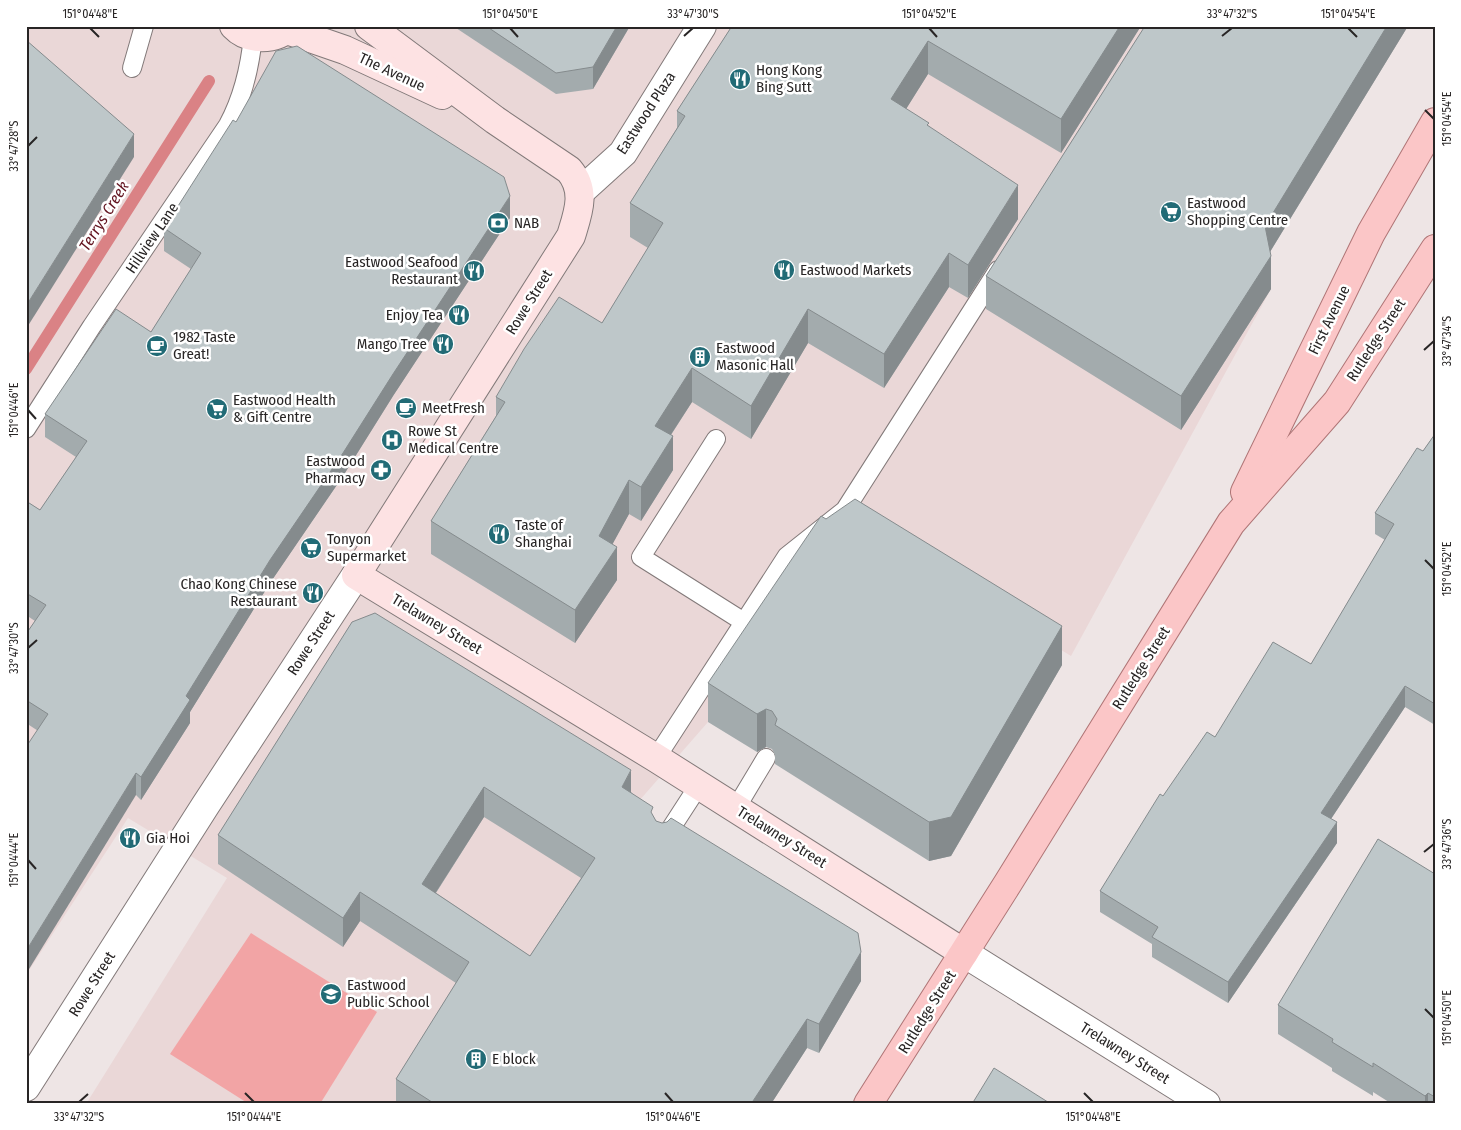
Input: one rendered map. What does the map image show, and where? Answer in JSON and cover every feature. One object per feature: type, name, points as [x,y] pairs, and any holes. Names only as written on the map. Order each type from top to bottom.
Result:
[{"type":"main road","name":"First Avenue","points":[[1230,523],[1371,233],[1435,122]]},
{"type":"main road","name":"Rutledge Street","points":[[868,1104],[964,953],[1230,523],[1337,402],[1435,249]]},
{"type":"street","name":"The Avenue","points":[[369,26],[495,120],[569,170],[576,179],[580,192]]},
{"type":"street","name":"Eastwood Plaza","points":[[580,192],[622,153],[702,26]]},
{"type":"street","name":"The Avenue","points":[[288,28],[345,50],[495,120]]},
{"type":"street","points":[[235,30],[263,38],[277,35],[288,28]]},
{"type":"street","name":"Rowe Street","points":[[26,1087],[210,797],[356,575],[571,236],[578,213],[580,192]]},
{"type":"street","name":"Trelawney Street","points":[[356,575],[656,758],[1206,1104]]},
{"type":"lane","points":[[132,68],[144,26]]},
{"type":"lane","name":"Hillview Lane","points":[[26,429],[92,326],[228,126],[240,97],[252,52],[235,30]]},
{"type":"lane","points":[[656,758],[787,556],[845,510],[1005,260]]},
{"type":"lane","points":[[716,440],[641,557],[744,622]]},
{"type":"lane","points":[[736,808],[766,758]]},
{"type":"lane","points":[[662,842],[699,785]]},
{"type":"shaded area","points":[[26,26],[1408,26],[1265,260],[1271,289],[1071,656],[838,513],[708,722],[625,817],[600,1104],[86,1104],[227,878],[128,818],[26,975]]},
{"type":"shaded area","points":[[251,933],[377,1012],[320,1104],[249,1104],[170,1054]]},
{"type":"building","points":[[486,26],[617,26],[593,67],[556,73]]},
{"type":"building","points":[[732,26],[1120,26],[1061,119],[928,41],[891,99],[1018,185],[968,265],[949,253],[884,354],[808,309],[751,406],[692,368],[655,426],[673,436],[641,487],[629,480],[599,536],[617,547],[575,610],[431,521],[505,402],[496,397],[524,349],[559,297],[602,323],[663,223],[630,203],[685,116],[677,111]]},
{"type":"building","name":"Eastwood Shopping Centre","points":[[1145,26],[1387,26],[1265,226],[1271,256],[1181,396],[986,276]]},
{"type":"building","points":[[26,40],[134,134],[26,306]]},
{"type":"building","points":[[297,46],[504,177],[510,196],[343,453],[270,560],[186,696],[190,700],[141,777],[136,773],[26,951],[26,747],[48,714],[26,700],[26,634],[46,605],[26,593],[26,501],[40,510],[87,441],[45,414],[116,309],[151,332],[201,253],[164,228],[233,120],[236,122],[276,51]]},
{"type":"building","points":[[1435,434],[1435,704],[1405,686],[1321,813],[1337,822],[1228,982],[1152,937],[1158,927],[1100,891],[1160,794],[1163,796],[1207,732],[1215,737],[1273,642],[1311,664],[1394,524],[1375,513],[1417,448],[1423,451]]},
{"type":"building","points":[[855,499],[1062,626],[951,817],[929,822],[775,725],[777,719],[772,711],[766,709],[757,714],[708,683],[821,516],[826,519]]},
{"type":"building","points":[[375,613],[631,770],[622,787],[653,807],[651,812],[656,821],[667,822],[671,818],[858,933],[861,952],[819,1024],[807,1019],[751,1104],[435,1104],[396,1079],[469,962],[360,892],[343,918],[218,835],[352,622]],"holes":[[[484,787],[595,858],[530,956],[422,884]]]},
{"type":"building","points":[[1378,839],[1435,874],[1435,1097],[1428,1093],[1425,1096],[1373,1063],[1373,1067],[1332,1042],[1333,1039],[1278,1005]]},
{"type":"building","points":[[994,1068],[1051,1104],[972,1104]]},
{"type":"waterway","name":"Terrys Creek","points":[[26,369],[209,81]]},
{"type":"place","name":"Hong Kong Bing Sutt","points":[[740,79]]},
{"type":"place","name":"Eastwood Shopping Centre","points":[[1171,212]]},
{"type":"place","name":"NAB","points":[[498,223]]},
{"type":"place","name":"Eastwood Markets","points":[[784,270]]},
{"type":"place","name":"Eastwood Seafood Restaurant","points":[[474,271]]},
{"type":"place","name":"Enjoy Tea","points":[[459,315]]},
{"type":"place","name":"Mango Tree","points":[[443,344]]},
{"type":"place","name":"1982 Taste Great!","points":[[157,346]]},
{"type":"place","name":"Eastwood Masonic Hall","points":[[700,357]]},
{"type":"place","name":"MeetFresh","points":[[406,408]]},
{"type":"place","name":"Eastwood Health & Gift Centre","points":[[217,409]]},
{"type":"place","name":"Rowe St Medical Centre","points":[[392,440]]},
{"type":"place","name":"Eastwood Pharmacy","points":[[381,470]]},
{"type":"place","name":"Taste of Shanghai","points":[[499,534]]},
{"type":"place","name":"Tonyon Supermarket","points":[[311,548]]},
{"type":"place","name":"Chao Kong Chinese Restaurant","points":[[313,593]]},
{"type":"place","name":"Gia Hoi","points":[[130,838]]},
{"type":"place","name":"Eastwood Public School","points":[[331,994]]},
{"type":"place","name":"E block","points":[[476,1059]]}]
